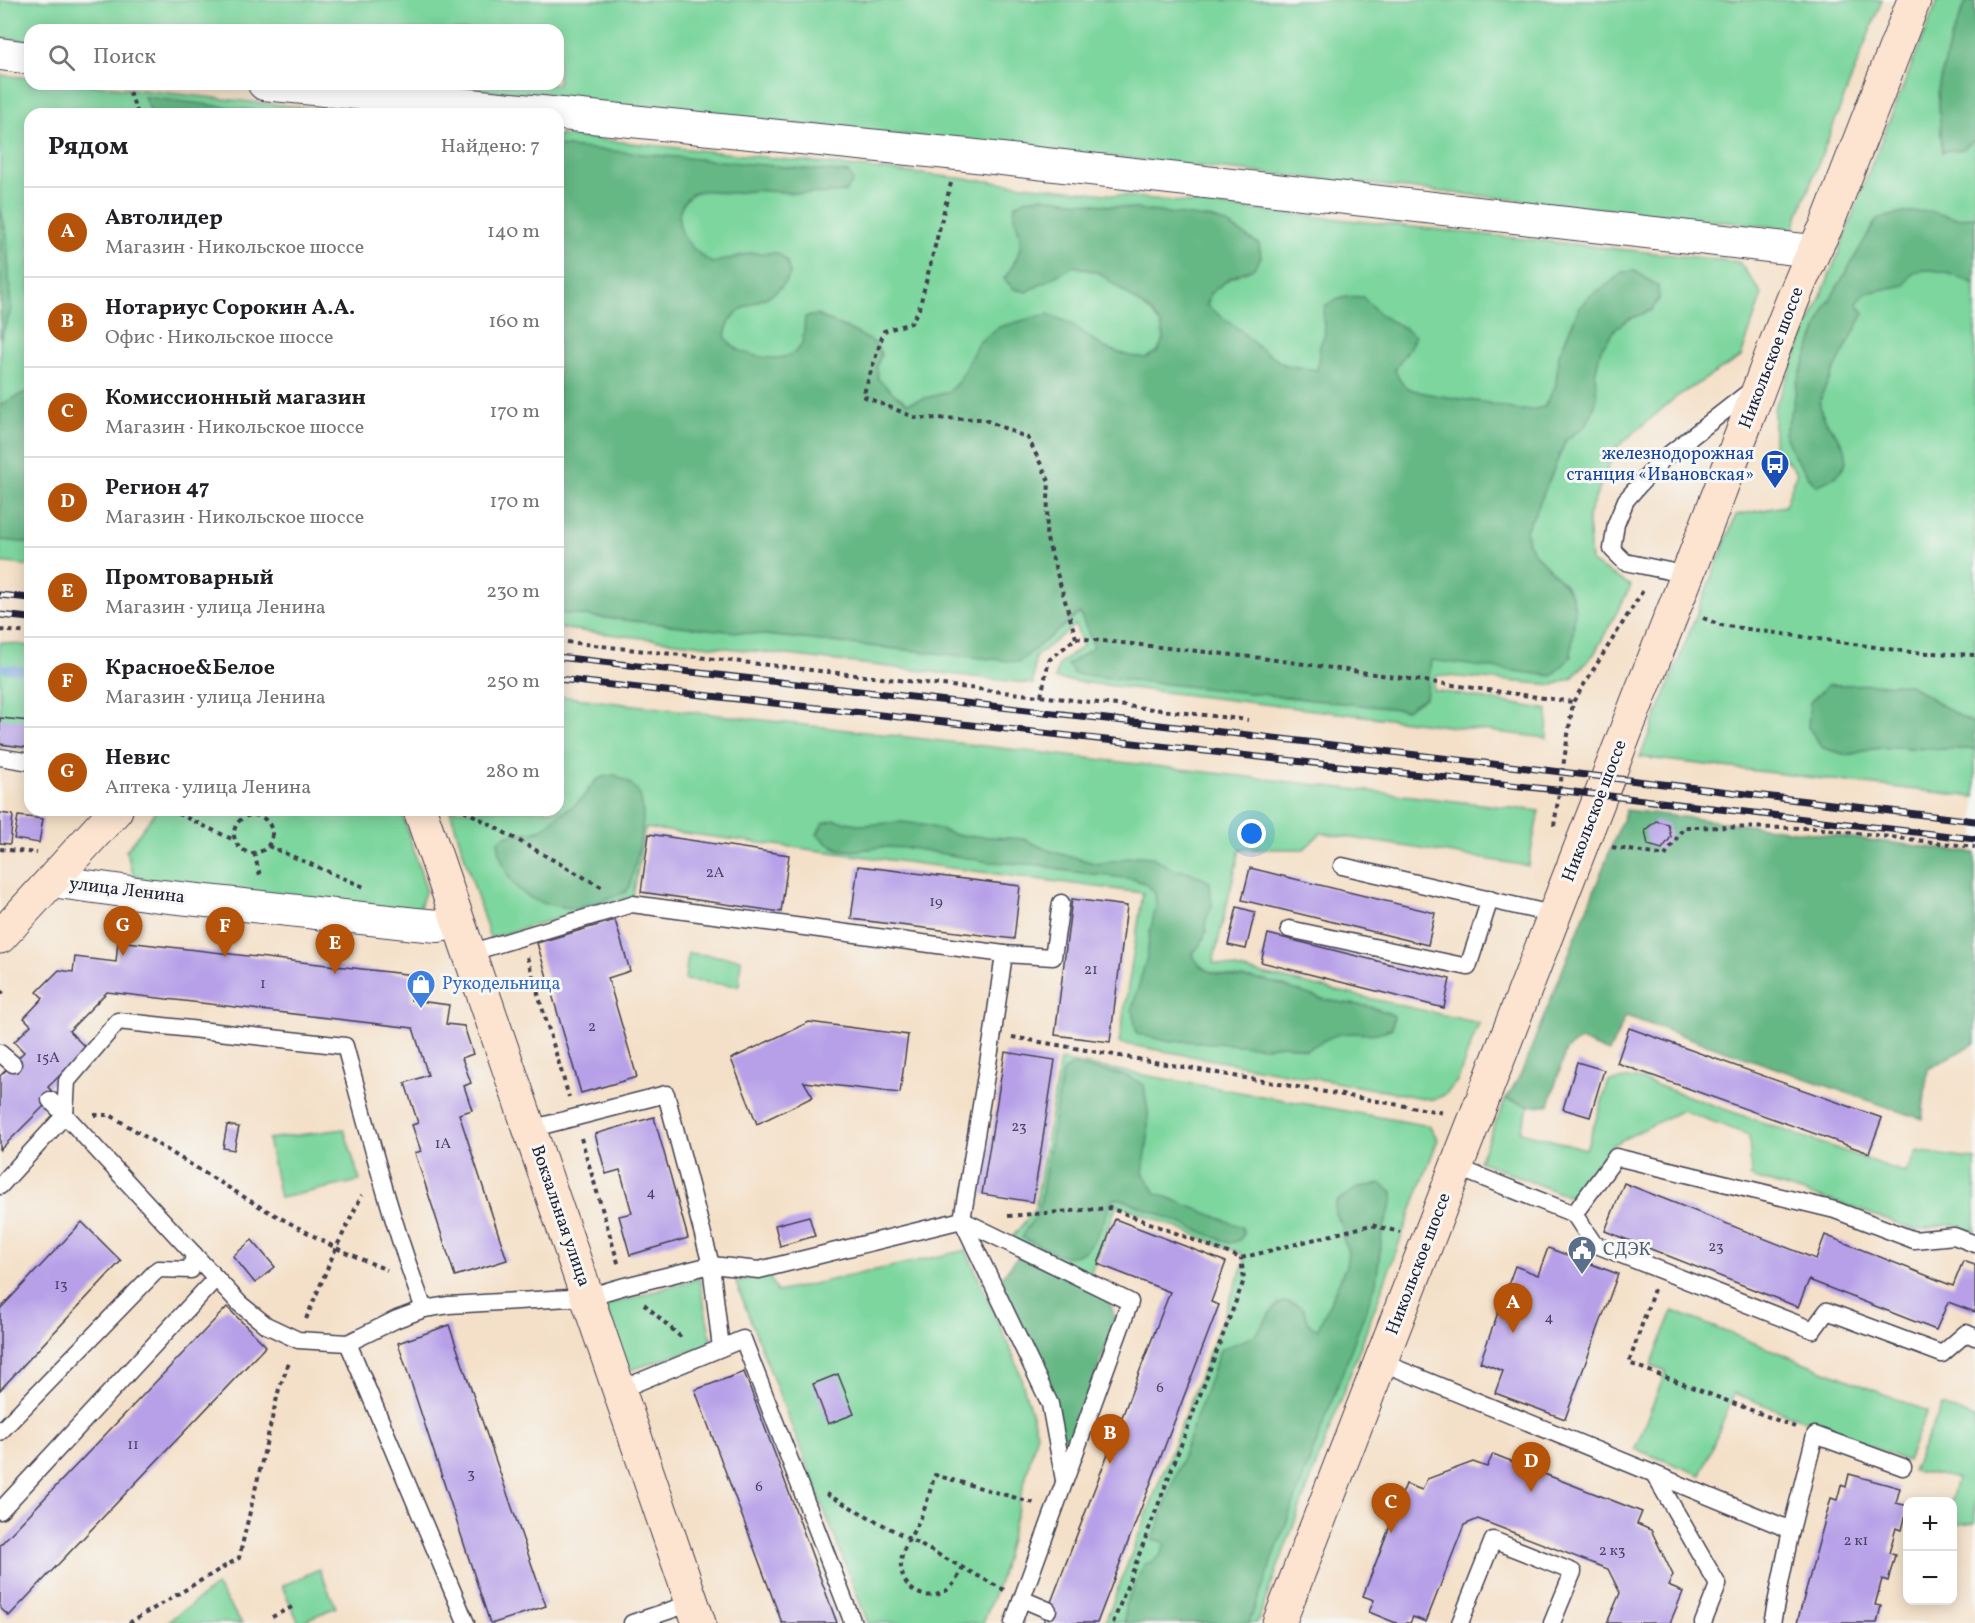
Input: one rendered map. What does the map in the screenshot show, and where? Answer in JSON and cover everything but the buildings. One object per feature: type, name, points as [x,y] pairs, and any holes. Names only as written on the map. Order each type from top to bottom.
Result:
[{"type":"main road","name":"Никольское шоссе","points":[[1279,1623],[1556,915],[1568,838],[1673,571],[1762,382],[1813,251],[1826,227],[1914,0]]},
{"type":"main road","points":[[51,881],[111,816]]},
{"type":"main road","name":"Вокзальная улица","points":[[422,816],[696,1613]]},
{"type":"main road","name":"улица Ленина","points":[[0,937],[51,881]]},
{"type":"street","points":[[0,54],[24,57]]},
{"type":"street","points":[[323,90],[502,108]]},
{"type":"street","points":[[564,114],[958,154],[1813,251]]},
{"type":"street","name":"улица Ленина","points":[[51,881],[163,897],[416,924],[438,926],[458,922]]},
{"type":"lane","points":[[1673,571],[1625,562],[1612,549],[1616,525],[1626,500],[1663,459],[1762,382]]},
{"type":"lane","points":[[0,757],[24,761]]},
{"type":"lane","points":[[1342,866],[1556,915]]},
{"type":"lane","points":[[1289,929],[1468,967],[1490,899]]},
{"type":"lane","points":[[469,953],[632,904],[1004,954],[1053,957],[1061,903]]},
{"type":"lane","points":[[1004,954],[962,1220],[1050,1404],[1064,1482]]},
{"type":"lane","points":[[0,1186],[65,1115],[67,1081],[118,1021],[345,1046],[378,1165],[424,1310]]},
{"type":"lane","points":[[530,1129],[666,1094],[711,1266],[721,1348]]},
{"type":"lane","points":[[50,1100],[192,1262],[216,1278],[240,1304],[266,1325],[298,1340],[348,1342],[398,1319],[449,1305],[587,1297],[711,1266],[759,1270],[962,1220],[1130,1302],[1013,1623]]},
{"type":"lane","points":[[1574,1214],[1616,1157],[1835,1210],[1914,1240],[1954,1236],[1975,1244]]},
{"type":"lane","points":[[1456,1167],[1574,1214],[1594,1244],[1813,1330],[1827,1311],[1942,1354],[1966,1333],[1975,1337]]},
{"type":"lane","points":[[192,1262],[201,1294]]},
{"type":"lane","points":[[0,1432],[158,1269],[192,1262]]},
{"type":"lane","points":[[0,1511],[216,1278]]},
{"type":"lane","points":[[619,1390],[743,1339],[852,1623]]},
{"type":"lane","points":[[348,1342],[466,1623]]},
{"type":"lane","points":[[1381,1362],[1791,1530]]},
{"type":"lane","points":[[1772,1623],[1791,1530],[1815,1435],[1903,1467]]},
{"type":"lane","points":[[1654,1474],[1718,1585],[1703,1623]]},
{"type":"lane","points":[[1460,1623],[1493,1540],[1573,1572],[1552,1623]]},
{"type":"lane","points":[[1022,1599],[1048,1610]]},
{"type":"lane","points":[[632,1623],[696,1613]]},
{"type":"path","points":[[128,90],[136,108]]},
{"type":"path","points":[[958,154],[919,309],[911,323],[884,331],[863,396],[916,418],[983,419],[1028,438],[1049,481],[1046,536],[1076,638]]},
{"type":"path","points":[[1673,571],[1573,702],[1568,838],[1665,856],[1684,827],[1802,828],[1975,847]]},
{"type":"path","points":[[1699,617],[1720,625],[1910,652],[1975,655]]},
{"type":"path","points":[[0,630],[24,632]]},
{"type":"path","points":[[1041,696],[1049,660],[1076,638],[1261,658],[1573,702]]},
{"type":"path","points":[[564,642],[1248,720]]},
{"type":"path","points":[[183,816],[235,841]]},
{"type":"path","points":[[244,816],[236,824],[235,841],[239,848],[254,853],[262,851],[272,838],[272,828],[267,820],[261,816]]},
{"type":"path","points":[[475,816],[632,904]]},
{"type":"path","points":[[268,846],[372,891]]},
{"type":"path","points":[[521,936],[625,1286],[701,1356]]},
{"type":"path","points":[[993,1033],[1475,1119]]},
{"type":"path","points":[[65,1115],[110,1115],[262,1208],[336,1248],[413,1280]]},
{"type":"path","points":[[129,1623],[240,1558],[279,1389],[336,1248],[378,1165]]},
{"type":"path","points":[[962,1220],[1110,1208],[1240,1258],[1371,1225],[1428,1240]]},
{"type":"path","points":[[1113,1623],[1244,1280],[1240,1258]]},
{"type":"path","points":[[1661,1270],[1629,1363],[1815,1435]]},
{"type":"path","points":[[963,1568],[955,1583],[940,1594],[922,1596],[908,1587],[900,1573],[901,1558],[921,1517],[935,1475],[1054,1509]]},
{"type":"path","points":[[796,1478],[1022,1599]]},
{"type":"path","points":[[272,1617],[292,1607]]},
{"type":"green space","points":[[0,0],[1882,0],[1793,229],[476,90],[564,90],[564,24],[24,24],[24,40],[0,38]]},
{"type":"green space","points":[[1938,0],[1975,0],[1975,724],[1952,714],[1930,697],[1856,686],[1828,685],[1847,755],[1872,749],[1896,747],[1975,749],[1975,797],[1640,757],[1736,515],[1785,506],[1797,472],[1774,447],[1774,409],[1833,267]]},
{"type":"green space","points":[[1967,0],[1975,0],[1975,139],[1963,149],[1942,152],[1938,89],[1950,41]]},
{"type":"green space","points":[[0,75],[24,77],[24,90],[142,90],[308,108],[24,108],[24,565],[0,562]]},
{"type":"green space","points":[[144,97],[234,108],[149,108]]},
{"type":"green space","points":[[564,136],[1739,262],[1762,294],[1741,357],[1676,397],[1616,448],[1588,516],[1591,562],[1631,586],[1594,654],[1572,678],[1554,685],[1436,675],[1433,690],[1548,710],[1547,738],[1055,679],[1059,664],[1083,646],[1075,625],[1035,657],[1033,684],[564,629]]},
{"type":"green space","points":[[564,147],[849,173],[853,182],[845,192],[815,194],[761,191],[697,192],[686,200],[681,208],[680,228],[691,246],[712,263],[751,253],[778,253],[787,262],[790,274],[783,285],[774,293],[745,307],[730,322],[725,335],[732,345],[748,354],[768,358],[788,356],[796,352],[801,345],[805,317],[817,315],[875,343],[881,354],[877,366],[878,379],[908,403],[948,392],[959,381],[978,343],[999,327],[1048,314],[1071,324],[1105,348],[1129,356],[1146,358],[1158,351],[1164,338],[1161,325],[1152,313],[1099,273],[1074,266],[1027,292],[1014,289],[1004,279],[1020,249],[1020,235],[1014,215],[1015,205],[1027,199],[1041,197],[1214,219],[1227,224],[1259,244],[1261,257],[1254,268],[1230,278],[1210,294],[1207,306],[1240,330],[1259,348],[1285,365],[1317,370],[1320,346],[1325,333],[1323,319],[1325,306],[1343,298],[1363,297],[1380,315],[1415,336],[1395,370],[1406,387],[1428,394],[1485,402],[1517,410],[1544,407],[1556,385],[1558,357],[1579,308],[1590,296],[1622,272],[1635,271],[1658,286],[1659,299],[1652,310],[1627,320],[1616,328],[1601,349],[1595,374],[1597,399],[1592,413],[1586,425],[1566,440],[1526,530],[1528,543],[1535,554],[1565,585],[1572,596],[1575,610],[1571,657],[1552,676],[1431,660],[1426,697],[1406,710],[1074,674],[1067,665],[1094,647],[1080,613],[1019,662],[564,614]]},
{"type":"green space","points":[[0,207],[7,235],[11,311],[0,340]]},
{"type":"green space","points":[[1929,211],[1955,218],[1975,217],[1975,284],[1945,272],[1921,271],[1914,273],[1905,285],[1866,293],[1857,303],[1864,313],[1822,394],[1820,405],[1823,416],[1845,449],[1844,466],[1837,475],[1816,486],[1794,456],[1784,433],[1793,407],[1797,382],[1826,306],[1877,219],[1903,213]]},
{"type":"green space","points":[[24,393],[24,542],[0,540],[0,405]]},
{"type":"green space","points":[[0,642],[24,645],[24,749],[0,745]]},
{"type":"green space","points":[[1909,684],[1975,724],[1975,749],[1896,747],[1872,749],[1847,755],[1823,748],[1808,727],[1810,702],[1828,685]]},
{"type":"green space","points":[[564,697],[1539,811],[1528,866],[1321,833],[1304,849],[1240,849],[1213,963],[1479,1023],[1457,1081],[1446,1094],[1434,1100],[1119,1043],[1143,893],[645,828],[633,896],[490,938],[452,816],[564,816]]},
{"type":"green space","points":[[615,775],[630,783],[640,796],[642,806],[640,841],[630,886],[626,892],[575,908],[545,904],[523,893],[509,877],[500,854],[498,841],[508,835],[542,829],[559,816],[564,816],[564,812],[576,804],[595,781]]},
{"type":"green space","points":[[1626,810],[1975,853],[1975,1043],[1928,1069],[1922,1119],[1626,1016],[1609,1052],[1580,1040],[1566,1050],[1549,1105],[1529,1106],[1506,1099],[1521,1074]]},
{"type":"green space","points":[[152,816],[403,816],[426,889],[420,907],[407,912],[153,886],[133,874],[126,851]]},
{"type":"green space","points":[[835,820],[863,825],[903,822],[929,826],[956,835],[1023,839],[1050,851],[1098,864],[1137,856],[1152,857],[1174,870],[1187,871],[1210,882],[1212,907],[1206,919],[1206,932],[1201,944],[1192,953],[1205,969],[1223,976],[1261,980],[1323,999],[1379,1010],[1394,1016],[1392,1028],[1372,1034],[1336,1035],[1306,1050],[1287,1046],[1170,1042],[1137,1034],[1132,1009],[1147,957],[1156,906],[1155,893],[1145,883],[1133,879],[1067,871],[1041,865],[989,862],[910,848],[881,847],[854,851],[839,849],[827,843],[817,834],[823,823]]},
{"type":"green space","points":[[688,953],[741,959],[739,986],[685,980]]},
{"type":"green space","points":[[1060,1060],[1429,1126],[1438,1139],[1257,1623],[1105,1622],[1245,1260],[1241,1253],[1117,1204],[1090,1275],[1011,1239],[1035,1209]]},
{"type":"green space","points":[[1072,1066],[1127,1076],[1144,1085],[1148,1112],[1148,1139],[1143,1173],[1156,1193],[1242,1227],[1244,1234],[1240,1239],[1229,1243],[1121,1199],[1113,1199],[1097,1236],[1091,1245],[1076,1255],[1061,1255],[1022,1238],[1039,1210],[1062,1074]]},
{"type":"green space","points":[[1636,1078],[1906,1173],[1917,1151],[1975,1160],[1975,1232],[1955,1224],[1916,1230],[1842,1204],[1751,1177],[1749,1135],[1682,1110],[1612,1145],[1570,1197],[1479,1161],[1506,1099],[1529,1106],[1520,1132],[1586,1149],[1609,1081]]},
{"type":"green space","points":[[344,1129],[360,1181],[280,1198],[268,1139]]},
{"type":"green space","points":[[1381,1184],[1393,1192],[1393,1199],[1382,1235],[1376,1283],[1249,1623],[1125,1623],[1125,1605],[1144,1565],[1161,1554],[1164,1543],[1153,1540],[1220,1350],[1254,1335],[1273,1310],[1283,1302],[1299,1306],[1310,1325],[1318,1329],[1346,1266],[1348,1252],[1343,1238],[1342,1225],[1335,1214],[1337,1201],[1359,1187]]},
{"type":"green space","points":[[966,1250],[1017,1364],[1037,1433],[1000,1579],[983,1623],[868,1623],[736,1283],[768,1274],[777,1292]]},
{"type":"green space","points":[[1019,1255],[1102,1293],[1113,1312],[1115,1321],[1071,1445],[1061,1436],[998,1282]]},
{"type":"green space","points":[[699,1278],[712,1344],[624,1372],[605,1306]]},
{"type":"green space","points":[[1673,1311],[1927,1411],[1907,1461],[1734,1393],[1701,1475],[1635,1449],[1666,1371],[1651,1365]]},
{"type":"green space","points":[[1942,1406],[1975,1418],[1975,1522],[1957,1524],[1957,1497],[1952,1497],[1957,1478],[1912,1471]]},
{"type":"green space","points":[[319,1569],[336,1607],[299,1623],[282,1586]]},
{"type":"green space","points":[[216,1586],[242,1623],[166,1623]]},
{"type":"waterway","points":[[0,668],[24,670]]},
{"type":"railway","points":[[0,595],[24,597]]},
{"type":"railway","points":[[0,615],[24,617]]},
{"type":"railway","points":[[564,658],[1248,735],[1975,821]]},
{"type":"railway","points":[[564,680],[1975,839]]},
{"type":"place","name":"железнодорожная станция «Ивановская»","points":[[1775,490]]},
{"type":"place","name":"Невис","points":[[123,956]]},
{"type":"place","name":"Красное&Белое","points":[[225,957]]},
{"type":"place","name":"Промтоварный","points":[[335,974]]},
{"type":"place","name":"Рукодельница","points":[[421,1010]]},
{"type":"place","name":"СДЭК","points":[[1582,1276]]},
{"type":"place","name":"Автолидер","points":[[1513,1333]]},
{"type":"place","name":"Нотариус Сорокин А.А.","points":[[1110,1464]]},
{"type":"place","name":"Регион 47","points":[[1531,1492]]},
{"type":"place","name":"Комиссионный магазин","points":[[1391,1533]]}]
